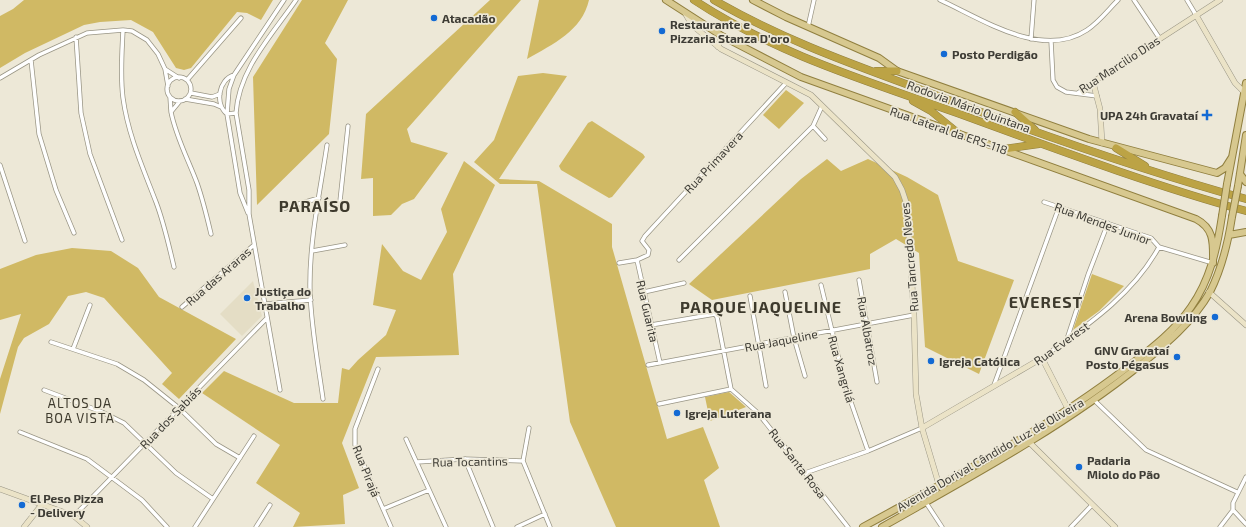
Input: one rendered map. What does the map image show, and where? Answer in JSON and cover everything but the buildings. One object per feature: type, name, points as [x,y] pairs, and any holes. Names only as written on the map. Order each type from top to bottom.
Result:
[{"type":"highway","name":"Rodovia Mário Quintana","points":[[694,0],[736,25],[789,51],[1161,187],[1246,211]]},
{"type":"highway","name":"Rodovia Mário Quintana","points":[[714,0],[778,35],[872,72],[1038,133],[1246,199]]},
{"type":"highway","points":[[872,72],[897,71]]},
{"type":"highway","points":[[898,92],[931,111],[958,133]]},
{"type":"highway","points":[[1015,112],[1038,133]]},
{"type":"highway","points":[[1004,149],[1040,144]]},
{"type":"highway","points":[[1116,148],[1154,171]]},
{"type":"main road","name":"Rua Lateral da ERS-118","points":[[666,0],[722,36],[801,77],[1004,149],[1205,224],[1212,240],[1213,263]]},
{"type":"main road","points":[[753,0],[765,3],[808,27],[879,58],[897,71],[1102,144],[1153,155],[1208,172],[1217,173],[1225,168],[1232,157]]},
{"type":"main road","name":"Rua Marcilio Dias","points":[[1093,82],[1220,0]]},
{"type":"main road","name":"Rua Tancredo Neves","points":[[685,13],[692,25],[718,47],[734,57],[811,95],[895,177],[902,190],[907,205],[914,315],[916,394],[922,428],[939,485]]},
{"type":"main road","points":[[1196,15],[1235,83],[1245,94]]},
{"type":"main road","points":[[718,47],[722,36]]},
{"type":"main road","points":[[1093,82],[1101,120],[1102,144]]},
{"type":"main road","name":"Avenida Dorival Cândido Luz de Oliveira","points":[[863,527],[939,485],[1068,409],[1110,380],[1172,329],[1191,307],[1203,287],[1213,263],[1246,83]]},
{"type":"main road","name":"Avenida Dorival Cândido Luz de Oliveira","points":[[882,527],[1028,442],[1094,400],[1166,344],[1196,311],[1209,292],[1219,270],[1229,236],[1246,135]]},
{"type":"main road","points":[[1240,174],[1246,182]]},
{"type":"main road","points":[[1229,236],[1246,232]]},
{"type":"main road","points":[[1209,292],[1246,325]]},
{"type":"main road","points":[[1042,358],[1068,409]]},
{"type":"main road","name":"Rua Everest","points":[[922,428],[1042,358]]},
{"type":"main road","points":[[1024,436],[1028,442],[1115,527]]},
{"type":"main road","points":[[0,489],[43,503],[74,516],[87,527]]},
{"type":"main road","points":[[24,527],[43,503]]},
{"type":"street","points":[[249,214],[240,193],[227,114],[229,89],[234,75],[284,0]]},
{"type":"street","points":[[280,390],[249,214],[249,190],[236,112],[237,100],[242,80],[296,0]]},
{"type":"street","points":[[808,27],[814,0]]},
{"type":"street","points":[[940,0],[950,2],[1017,35],[1031,39],[1051,41],[1069,38],[1086,30],[1116,1]]},
{"type":"street","points":[[1031,39],[1034,0]]},
{"type":"street","points":[[1134,0],[1160,39]]},
{"type":"street","points":[[1186,0],[1196,15]]},
{"type":"street","points":[[187,80],[241,18]]},
{"type":"street","points":[[123,30],[121,70],[123,97],[128,123],[143,172],[156,203],[174,267]]},
{"type":"street","points":[[0,78],[13,68],[87,33],[123,30],[132,31],[147,40],[158,54],[165,69],[171,112],[184,154],[197,182],[211,234]]},
{"type":"street","points":[[76,37],[81,113],[88,148],[96,175],[122,240]]},
{"type":"street","name":"Rua Marcilio Dias","points":[[1051,41],[1053,60],[1052,75],[1054,84],[1066,92],[1078,93],[1093,82]]},
{"type":"street","points":[[31,60],[39,134],[56,190],[74,233]]},
{"type":"street","points":[[165,69],[179,78],[187,80],[191,87],[191,93],[186,100]]},
{"type":"street","points":[[221,107],[220,94],[226,79],[234,75]]},
{"type":"street","points":[[168,86],[173,79],[179,78]]},
{"type":"street","name":"Rua Primavera","points":[[637,260],[649,254],[649,250],[642,241],[786,82]]},
{"type":"street","points":[[191,93],[212,97],[220,94]]},
{"type":"street","points":[[1078,93],[1097,96]]},
{"type":"street","points":[[170,97],[180,101],[186,100],[214,104],[221,107],[227,114]]},
{"type":"street","points":[[171,112],[180,101]]},
{"type":"street","points":[[679,260],[813,126],[822,106]]},
{"type":"street","points":[[227,114],[236,112]]},
{"type":"street","points":[[317,212],[335,206],[340,201],[348,126]]},
{"type":"street","points":[[813,126],[825,139]]},
{"type":"street","points":[[323,400],[311,300],[312,251],[327,145]]},
{"type":"street","points":[[0,165],[25,241]]},
{"type":"street","points":[[282,209],[319,198]]},
{"type":"street","name":"Rua Mendes Junior","points":[[1044,202],[1151,238],[1160,246],[1213,263]]},
{"type":"street","points":[[994,385],[1059,207]]},
{"type":"street","points":[[1066,340],[1088,275],[1108,223]]},
{"type":"street","name":"Rua das Araras","points":[[182,307],[254,245]]},
{"type":"street","points":[[312,251],[346,245]]},
{"type":"street","name":"Rua Everest","points":[[1042,358],[1117,299],[1148,266],[1160,246]]},
{"type":"street","points":[[619,263],[637,260]]},
{"type":"street","name":"Rua Guarita","points":[[637,260],[660,363]]},
{"type":"street","name":"Rua Albatroz","points":[[860,280],[877,382]]},
{"type":"street","points":[[644,292],[684,283]]},
{"type":"street","name":"Rua Xangrilá","points":[[821,285],[845,385],[868,451]]},
{"type":"street","points":[[785,292],[794,338],[805,376]]},
{"type":"street","points":[[750,296],[766,386]]},
{"type":"street","points":[[265,304],[311,300]]},
{"type":"street","points":[[73,349],[90,305]]},
{"type":"street","points":[[652,325],[715,314],[717,317],[722,351],[731,389],[659,404]]},
{"type":"street","name":"Rua Jaqueline","points":[[648,365],[914,315]]},
{"type":"street","name":"Rua dos Sabiás","points":[[74,516],[267,318]]},
{"type":"street","points":[[51,342],[117,364],[144,380],[179,408],[216,444],[240,458]]},
{"type":"street","name":"Rua Pirajá","points":[[378,369],[355,429],[355,445],[391,527]]},
{"type":"street","name":"Rua Santa Rosa","points":[[731,389],[758,413],[848,527]]},
{"type":"street","points":[[44,390],[113,417],[124,423],[176,473],[213,499]]},
{"type":"street","points":[[1094,400],[1146,450],[1237,492]]},
{"type":"street","points":[[529,428],[523,461],[550,527]]},
{"type":"street","points":[[805,473],[868,451],[922,428]]},
{"type":"street","points":[[20,432],[87,459],[110,478],[142,500],[167,527]]},
{"type":"street","points":[[195,527],[254,436]]},
{"type":"street","points":[[406,439],[446,527]]},
{"type":"street","points":[[465,459],[493,527]]},
{"type":"street","name":"Rua Tocantins","points":[[417,462],[465,459],[523,461]]},
{"type":"street","points":[[1220,527],[1233,510],[1233,503],[1237,492],[1246,477]]},
{"type":"street","points":[[382,509],[429,490]]},
{"type":"street","points":[[921,495],[942,527]]},
{"type":"street","points":[[256,527],[270,505]]},
{"type":"street","points":[[1071,527],[1092,505]]},
{"type":"street","points":[[1233,510],[1246,524]]},
{"type":"street","points":[[517,527],[545,514]]},
{"type":"shaded area","points":[[24,0],[273,0],[261,20],[247,13],[237,12],[191,68],[184,70],[176,68],[153,32],[131,20],[100,22],[84,25],[25,53],[0,68],[0,16],[13,9]]},
{"type":"shaded area","points":[[302,0],[348,0],[325,43],[337,59],[329,134],[257,205],[253,77]]},
{"type":"shaded area","points":[[490,0],[521,0],[407,129],[411,142],[448,153],[414,199],[402,204],[391,215],[373,216],[373,178],[361,179],[366,114]]},
{"type":"shaded area","points":[[539,0],[589,0],[580,20],[565,36],[527,59]]},
{"type":"shaded area","points":[[543,73],[567,76],[499,179],[539,181],[612,224],[612,247],[667,439],[703,427],[719,468],[704,480],[720,527],[616,527],[570,422],[537,184],[500,184],[474,162],[494,140],[518,76]]},
{"type":"shaded area","points":[[786,90],[804,103],[779,129],[763,115]]},
{"type":"shaded area","points":[[592,121],[643,154],[645,157],[612,197],[609,198],[561,170],[559,166],[588,123]]},
{"type":"shaded area","points":[[827,159],[841,171],[868,159],[907,177],[938,195],[958,261],[1014,280],[979,374],[925,347],[919,253],[896,239],[870,254],[870,269],[712,300],[689,284],[801,179]]},
{"type":"shaded area","points":[[464,161],[495,185],[453,274],[459,355],[376,357],[342,443],[359,488],[343,495],[345,524],[293,527],[300,513],[256,483],[280,445],[202,393],[224,371],[294,403],[338,403],[342,368],[349,370],[386,335],[396,310],[373,305],[382,244],[403,271],[421,280],[447,232],[441,209]]},
{"type":"shaded area","points":[[72,248],[111,251],[138,268],[159,297],[236,339],[179,399],[162,384],[172,373],[104,298],[86,292],[68,296],[49,324],[24,338],[18,347],[0,414],[0,379],[21,314],[0,320],[0,269],[36,255]]},
{"type":"shaded area","points":[[1092,274],[1124,286],[1099,311],[1073,330]]},
{"type":"shaded area","name":"Justiça do Trabalho","points":[[253,281],[262,316],[242,336],[220,314]]},
{"type":"shaded area","points":[[729,392],[746,407],[710,421],[705,397]]},
{"type":"place","name":"Atacadão","points":[[434,18]]},
{"type":"place","name":"Restaurante e Pizzaria Stanza D'oro","points":[[662,31]]},
{"type":"place","name":"Posto Perdigão","points":[[944,54]]},
{"type":"place","name":"UPA 24h Gravataí","points":[[1207,115]]},
{"type":"place","name":"Justiça do Trabalho","points":[[247,298]]},
{"type":"place","name":"Arena Bowling","points":[[1215,317]]},
{"type":"place","name":"GNV Gravataí Posto Pégasus","points":[[1177,357]]},
{"type":"place","name":"Igreja Católica","points":[[931,361]]},
{"type":"place","name":"Igreja Luterana","points":[[677,413]]},
{"type":"place","name":"Padaria Miolo do Pão","points":[[1079,467]]},
{"type":"place","name":"El Peso Pizza - Delivery","points":[[22,505]]},
{"type":"district","name":"PARAÍSO","points":[[315,205]]},
{"type":"district","name":"EVEREST","points":[[1046,301]]},
{"type":"district","name":"PARQUE JAQUELINE","points":[[761,306]]},
{"type":"district","name":"ALTOS DA BOA VISTA","points":[[80,410]]}]
